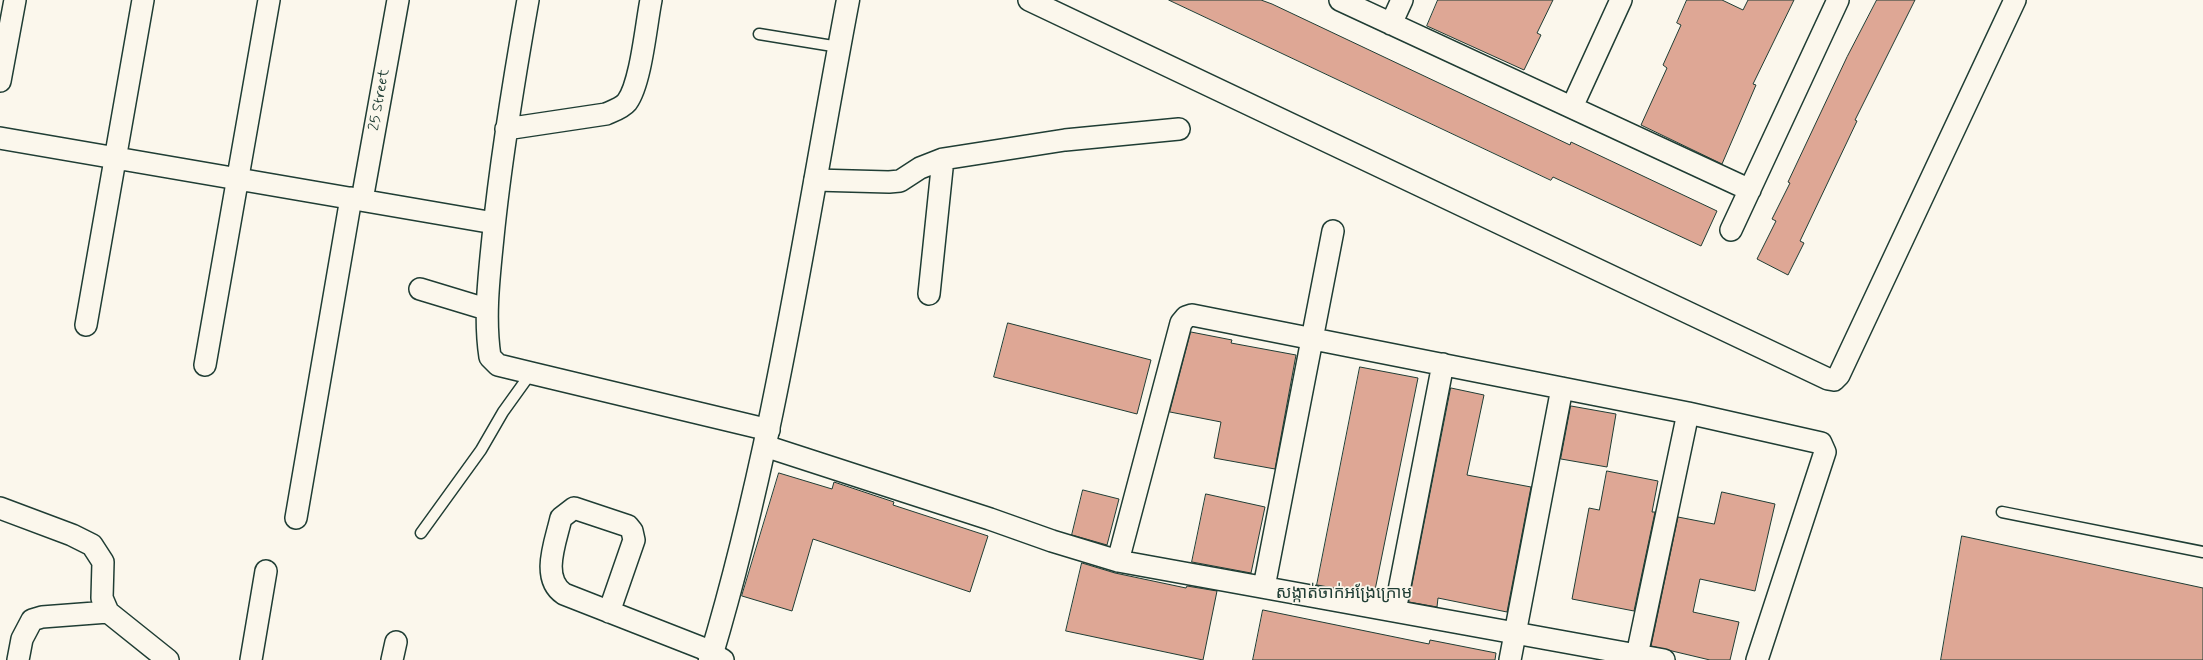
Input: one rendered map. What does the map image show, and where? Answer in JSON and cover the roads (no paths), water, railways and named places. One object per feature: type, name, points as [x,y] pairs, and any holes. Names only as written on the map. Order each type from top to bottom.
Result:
[{"type":"street","points":[[0,81],[15,0]]},
{"type":"street","points":[[86,325],[143,0]]},
{"type":"street","points":[[205,365],[269,0]]},
{"type":"street","name":"25 Street","points":[[296,518],[356,199],[398,0]]},
{"type":"street","points":[[528,0],[506,129],[494,223],[486,309],[490,357],[498,365],[767,438],[1052,541],[1118,561],[1514,633],[1636,657],[1664,660]]},
{"type":"street","points":[[506,129],[606,114],[618,109],[627,101],[636,78],[651,0]]},
{"type":"street","points":[[609,612],[634,540],[632,531],[628,526],[574,508],[561,518],[550,570],[557,589],[564,594],[609,612],[702,648],[715,658],[767,438],[848,0]]},
{"type":"street","points":[[1029,0],[1068,8],[1828,379],[1834,380],[1840,375],[2015,0]]},
{"type":"street","points":[[1340,0],[1750,190]]},
{"type":"street","points":[[1391,24],[1402,0]]},
{"type":"street","points":[[1572,107],[1621,0]]},
{"type":"street","points":[[1731,230],[1838,0]]},
{"type":"street","points":[[815,180],[900,181],[920,168],[943,159],[1065,140],[1179,129]]},
{"type":"street","points":[[0,138],[494,223]]},
{"type":"street","points":[[929,294],[943,159]]},
{"type":"street","points":[[1264,587],[1333,231]]},
{"type":"street","points":[[420,288],[486,309]]},
{"type":"street","points":[[1118,561],[1181,323],[1186,317],[1192,314],[1688,413],[1821,443],[1825,452],[1757,660]]},
{"type":"street","points":[[1395,611],[1443,364]]},
{"type":"street","points":[[1510,660],[1562,388]]},
{"type":"street","points":[[1636,657],[1688,413]]},
{"type":"street","points":[[0,508],[92,545],[103,562],[102,598],[108,612],[168,660]]},
{"type":"street","points":[[251,660],[266,571]]},
{"type":"street","points":[[18,660],[22,639],[32,620],[42,617],[108,612]]},
{"type":"lane","points":[[760,34],[839,47]]},
{"type":"lane","points":[[421,533],[481,450],[503,412],[531,373]]},
{"type":"lane","points":[[2002,512],[2203,552]]},
{"type":"district","name":"សង្កាត់ចាក់អង្រែក្រោម","points":[[1344,594]]}]
